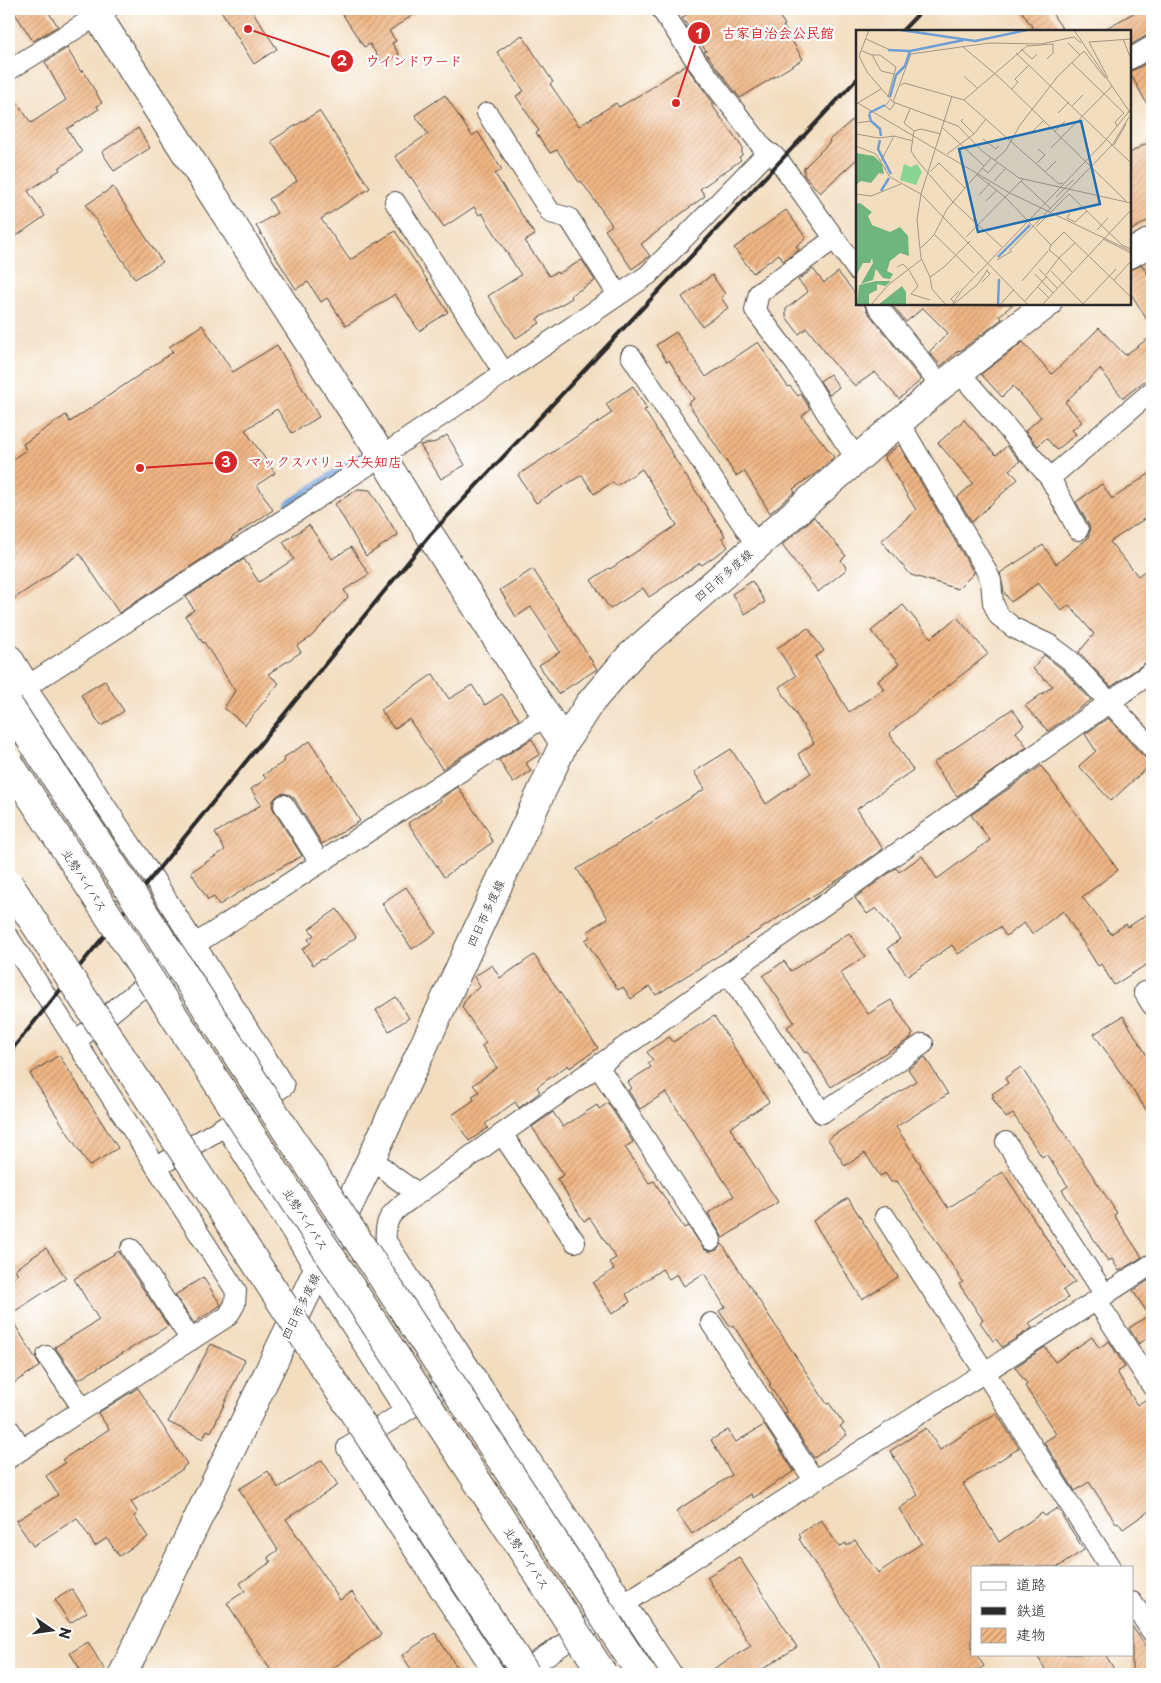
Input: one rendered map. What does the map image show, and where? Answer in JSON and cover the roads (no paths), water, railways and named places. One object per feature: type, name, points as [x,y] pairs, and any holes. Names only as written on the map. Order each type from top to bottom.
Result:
[{"type":"main road","points":[[99,11],[382,456],[430,535],[564,743]]},
{"type":"main road","points":[[1131,253],[1152,241]]},
{"type":"main road","name":"四日市多度線","points":[[123,1674],[372,1157],[564,743],[590,704],[630,656],[899,422],[950,379],[1046,305]]},
{"type":"main road","points":[[9,659],[15,697],[641,1674]]},
{"type":"main road","name":"北勢バイパス","points":[[9,764],[603,1674]]},
{"type":"main road","points":[[9,884],[302,1335],[526,1674]]},
{"type":"street","points":[[661,9],[697,62],[768,153],[772,154],[780,162],[856,269]]},
{"type":"street","points":[[9,70],[99,11]]},
{"type":"street","points":[[1131,58],[1152,46]]},
{"type":"street","points":[[487,113],[550,213],[569,218],[618,295]]},
{"type":"street","points":[[157,1167],[225,1126],[284,1086],[152,876],[15,697],[382,456],[648,275],[768,153]]},
{"type":"street","points":[[395,202],[504,373]]},
{"type":"street","points":[[834,239],[759,293],[755,310],[796,364],[857,459]]},
{"type":"street","points":[[877,305],[1050,478],[1078,530]]},
{"type":"street","points":[[631,356],[757,546]]},
{"type":"street","points":[[1050,478],[1152,391]]},
{"type":"street","points":[[899,422],[985,568],[991,581],[993,603],[999,616],[1014,628],[1050,645],[1070,660],[1152,748]]},
{"type":"street","points":[[672,1674],[386,1241],[385,1230],[388,1219],[395,1211],[419,1193],[1152,672]]},
{"type":"street","points":[[76,1041],[194,945],[547,715]]},
{"type":"street","points":[[284,805],[320,863]]},
{"type":"street","points":[[9,938],[236,1291],[235,1304],[228,1316],[15,1454],[9,1429]]},
{"type":"street","points":[[728,973],[822,1113],[922,1044]]},
{"type":"street","points":[[598,1066],[711,1240]]},
{"type":"street","points":[[225,1126],[405,1411]]},
{"type":"street","points":[[502,1134],[575,1242]]},
{"type":"street","points":[[1006,1142],[1152,1386]]},
{"type":"street","points":[[372,1157],[401,1184],[419,1193]]},
{"type":"street","points":[[885,1216],[1109,1566]]},
{"type":"street","points":[[131,1249],[191,1340]]},
{"type":"street","points":[[519,1674],[624,1603],[814,1480],[985,1374],[1152,1264]]},
{"type":"street","points":[[711,1322],[814,1480]]},
{"type":"street","points":[[46,1356],[83,1409]]},
{"type":"street","points":[[471,1370],[347,1448],[494,1674]]},
{"type":"street","points":[[1134,1605],[1152,1632]]},
{"type":"waterway","points":[[289,504],[361,456]]},
{"type":"railway","points":[[903,30],[923,9]]},
{"type":"railway","points":[[9,1053],[430,535],[856,80]]},
{"type":"place","name":"ウインドワード","points":[[248,29]]},
{"type":"place","name":"古家自治会公民館","points":[[676,103]]},
{"type":"place","name":"マックスバリュ大矢知店","points":[[140,468]]}]
